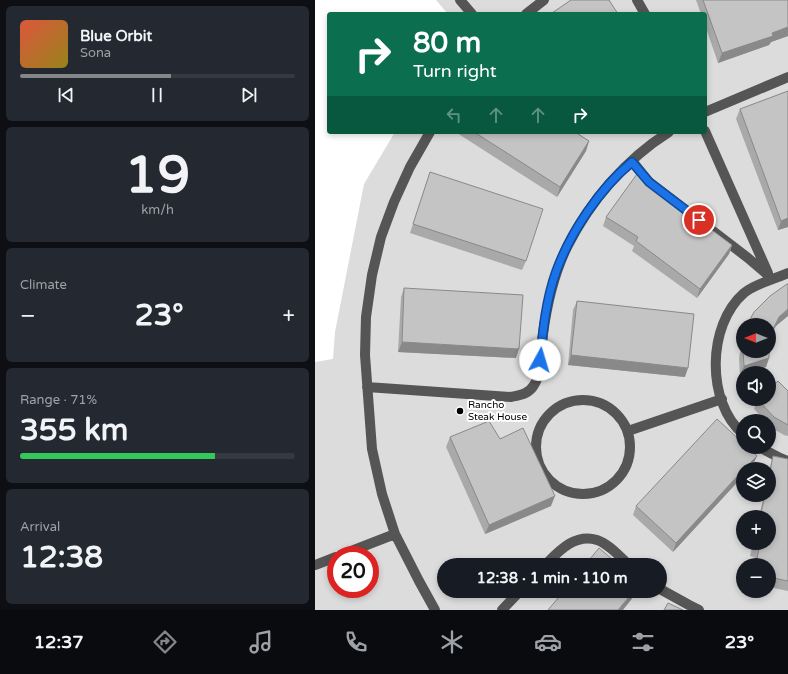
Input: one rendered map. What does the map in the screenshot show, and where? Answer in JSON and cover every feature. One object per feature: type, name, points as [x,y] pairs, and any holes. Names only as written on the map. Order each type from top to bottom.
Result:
[{"type":"lane","points":[[460,0],[470,12]]},
{"type":"lane","points":[[529,12],[544,0]]},
{"type":"lane","points":[[637,0],[644,12]]},
{"type":"lane","points":[[707,111],[788,77]]},
{"type":"lane","points":[[429,134],[410,167],[394,202],[381,237],[373,267],[366,317],[365,355],[372,449],[382,494],[395,534],[435,610]]},
{"type":"lane","points":[[367,387],[511,397],[525,394],[535,385],[539,372],[542,335],[548,303],[556,272],[568,246],[583,220],[619,172],[643,151],[666,134]]},
{"type":"lane","points":[[706,134],[770,278]]},
{"type":"lane","points":[[632,162],[649,182],[748,258],[770,278]]},
{"type":"lane","points":[[736,426],[729,417],[717,382],[716,361],[718,340],[723,323],[731,307],[743,293],[753,286],[770,278],[788,273]]},
{"type":"lane","points":[[581,399],[596,401],[610,407],[621,418],[628,431],[631,447],[628,463],[620,478],[607,488],[592,494],[575,494],[560,489],[547,478],[539,464],[536,442],[537,434],[543,420],[553,409],[567,402],[581,399]]},
{"type":"lane","points":[[628,431],[722,399]]},
{"type":"lane","points":[[772,454],[788,461]]},
{"type":"lane","points":[[364,546],[395,534]]},
{"type":"lane","points":[[552,558],[559,550],[572,542],[583,538],[598,540],[621,558]]},
{"type":"lane","points":[[315,565],[327,560]]},
{"type":"lane","points":[[667,593],[699,610]]},
{"type":"lane","points":[[502,610],[513,598]]},
{"type":"shaded area","points":[[436,0],[788,0],[788,610],[315,610],[315,362],[333,359],[335,332],[364,184],[394,134],[707,134],[707,12],[446,12]]},
{"type":"building","points":[[571,0],[609,0],[617,12],[553,12]]},
{"type":"building","points":[[703,0],[788,0],[788,27],[772,33],[773,36],[722,53]]},
{"type":"building","points":[[788,91],[788,218],[781,221],[740,109]]},
{"type":"building","points":[[477,134],[578,134],[589,141],[560,187]]},
{"type":"building","points":[[430,172],[543,209],[526,261],[413,224]]},
{"type":"building","points":[[637,174],[732,245],[700,289],[636,241],[638,237],[606,217]]},
{"type":"building","points":[[788,284],[788,309],[779,317],[776,323],[776,318],[751,318],[754,312],[770,296]]},
{"type":"building","points":[[404,288],[523,295],[519,349],[402,342]]},
{"type":"building","points":[[577,301],[694,314],[688,368],[571,355]]},
{"type":"building","points":[[743,358],[769,358],[744,366]]},
{"type":"building","points":[[778,381],[788,391],[788,425],[776,418],[776,414],[771,414],[764,406],[776,406],[776,383]]},
{"type":"building","points":[[717,419],[736,437],[736,454],[755,454],[757,456],[751,462],[736,462],[736,478],[676,543],[636,506]]},
{"type":"building","points":[[489,421],[500,439],[523,428],[555,496],[489,525],[450,437]]},
{"type":"building","points":[[773,456],[788,459],[788,581],[776,578],[776,558],[757,558],[759,550],[776,550],[776,510],[762,510],[763,502],[776,502],[776,462],[772,462]]},
{"type":"building","points":[[599,548],[611,558],[591,558]]},
{"type":"building","points":[[558,598],[628,598],[618,610],[548,610]]},
{"type":"building","points":[[668,603],[683,610],[664,610]]},
{"type":"place","name":"Rancho Steak House","points":[[460,411]]},
{"type":"route","points":[[540,360],[542,335],[556,272],[568,246],[583,220],[619,172],[632,162],[649,182],[699,220]]}]
